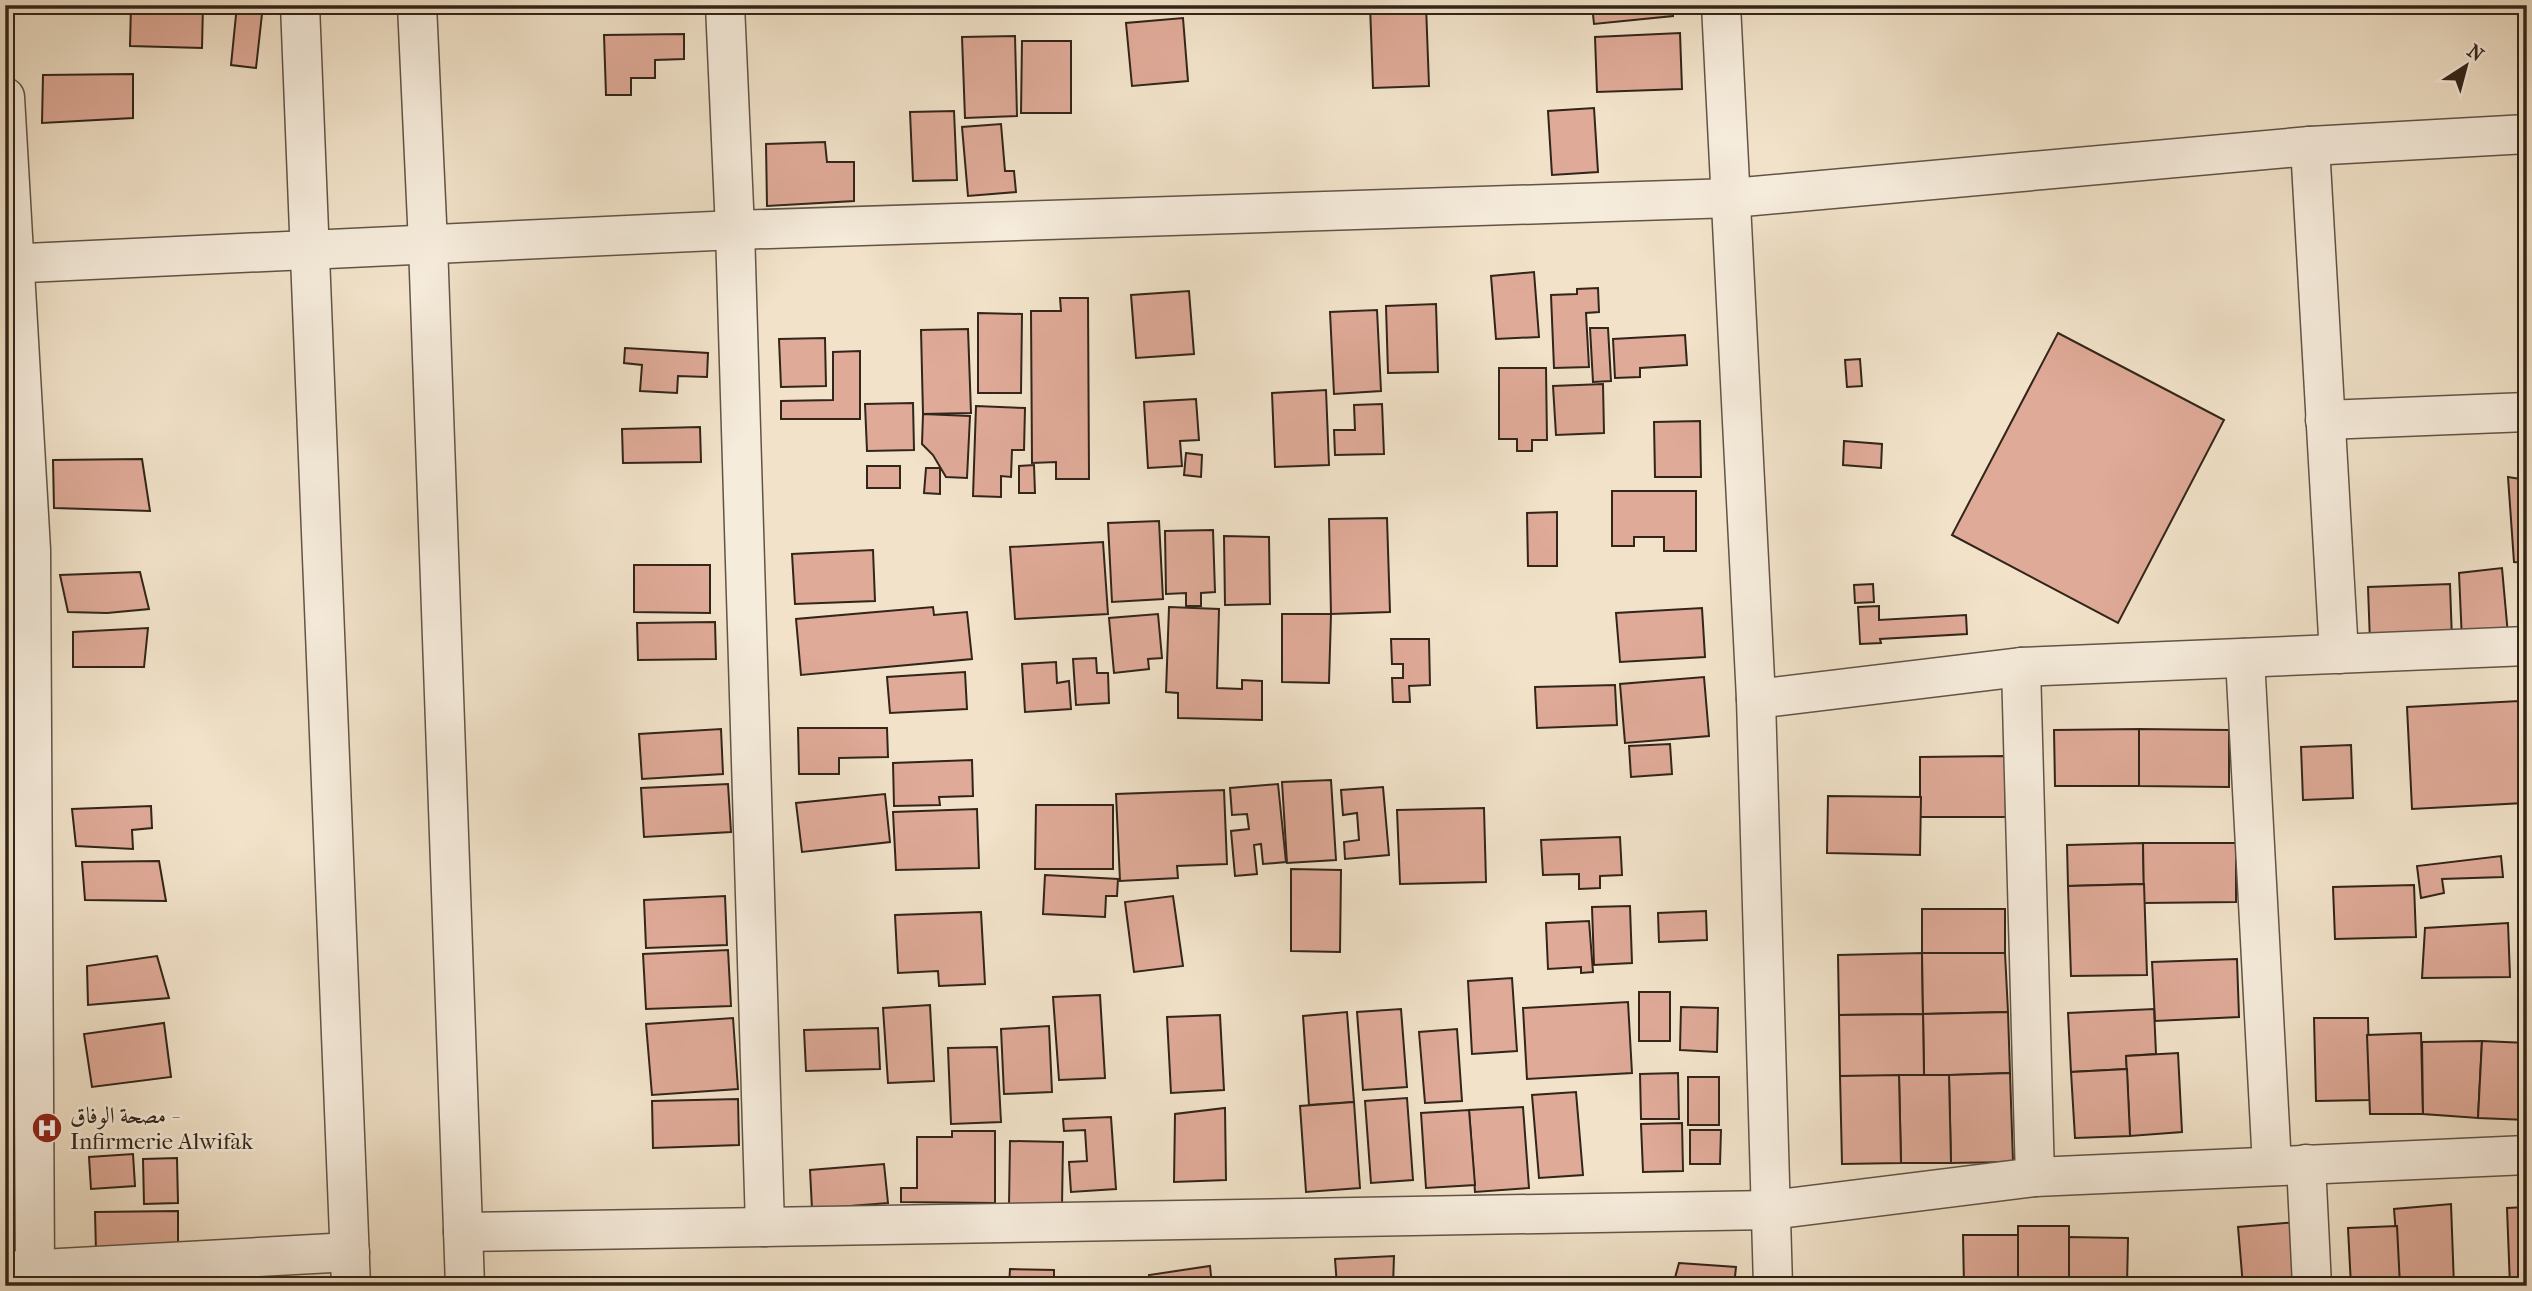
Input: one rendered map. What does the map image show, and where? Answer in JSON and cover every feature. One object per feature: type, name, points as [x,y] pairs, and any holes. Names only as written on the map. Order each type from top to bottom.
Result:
[{"type":"street","points":[[5,97],[9,264],[31,550],[20,1270],[351,1269],[300,5]]},
{"type":"street","points":[[417,5],[465,1286]]},
{"type":"street","points":[[725,5],[735,230],[765,1227]]},
{"type":"street","points":[[1721,5],[1756,699],[1773,1286]]},
{"type":"street","points":[[9,264],[735,230],[1732,198],[2310,146],[2527,134]]},
{"type":"street","points":[[2310,146],[2339,654]]},
{"type":"street","points":[[2325,420],[2527,412]]},
{"type":"street","points":[[1756,699],[2021,667],[2527,646]]},
{"type":"street","points":[[2245,658],[2289,1165],[2312,1286]]},
{"type":"street","points":[[2021,667],[2035,1177]]},
{"type":"street","points":[[463,1233],[1771,1210],[2035,1177],[2527,1155]]},
{"type":"building","points":[[131,5],[203,5],[202,48],[130,46]]},
{"type":"building","points":[[237,5],[263,5],[256,68],[231,65]]},
{"type":"building","points":[[1370,5],[1426,5],[1429,86],[1373,88]]},
{"type":"building","points":[[1592,5],[1672,5],[1673,16],[1594,24]]},
{"type":"building","points":[[1183,18],[1188,81],[1132,86],[1126,23]]},
{"type":"building","points":[[1680,33],[1682,89],[1597,92],[1595,37]]},
{"type":"building","points":[[684,34],[684,59],[655,60],[655,78],[631,78],[631,95],[606,95],[604,35]]},
{"type":"building","points":[[1015,36],[1017,116],[965,118],[962,37]]},
{"type":"building","points":[[1022,41],[1071,41],[1071,113],[1021,113]]},
{"type":"building","points":[[133,74],[133,118],[42,123],[43,75]]},
{"type":"building","points":[[1594,108],[1598,172],[1552,175],[1548,111]]},
{"type":"building","points":[[954,111],[957,180],[913,181],[910,112]]},
{"type":"building","points":[[1001,124],[1005,171],[1014,171],[1016,192],[968,196],[962,127]]},
{"type":"building","points":[[825,142],[827,162],[854,162],[854,201],[767,206],[766,144]]},
{"type":"building","points":[[1534,272],[1539,337],[1496,339],[1491,276]]},
{"type":"building","points":[[1598,288],[1599,312],[1586,313],[1589,367],[1554,368],[1551,295],[1577,294],[1577,289]]},
{"type":"building","points":[[1189,291],[1194,354],[1136,358],[1131,295]]},
{"type":"building","points":[[1060,298],[1088,298],[1089,479],[1056,479],[1056,462],[1032,463],[1031,311],[1061,311]]},
{"type":"building","points":[[1436,304],[1438,372],[1388,373],[1386,306]]},
{"type":"building","points":[[1377,310],[1381,391],[1334,394],[1330,312]]},
{"type":"building","points":[[978,313],[1022,314],[1021,393],[978,393]]},
{"type":"building","points":[[1590,328],[1608,328],[1611,381],[1593,382]]},
{"type":"building","points":[[968,329],[971,413],[923,414],[921,330]]},
{"type":"building","points":[[2058,333],[2224,420],[2118,623],[1952,535]]},
{"type":"building","points":[[1685,335],[1687,365],[1640,368],[1640,377],[1615,378],[1613,339]]},
{"type":"building","points":[[825,338],[826,386],[781,387],[779,339]]},
{"type":"building","points":[[625,348],[708,353],[707,377],[678,376],[677,393],[640,391],[642,365],[624,363]]},
{"type":"building","points":[[860,351],[860,419],[781,419],[781,401],[833,400],[833,352]]},
{"type":"building","points":[[1860,359],[1862,386],[1847,387],[1845,360]]},
{"type":"building","points":[[1499,368],[1546,368],[1547,440],[1532,440],[1532,451],[1517,451],[1517,439],[1499,439]]},
{"type":"building","points":[[1603,384],[1604,433],[1556,435],[1553,386]]},
{"type":"building","points":[[1326,390],[1329,465],[1275,467],[1272,393]]},
{"type":"building","points":[[1196,399],[1199,440],[1180,441],[1182,466],[1148,468],[1144,402]]},
{"type":"building","points":[[913,403],[914,450],[867,451],[865,404]]},
{"type":"building","points":[[1382,404],[1384,454],[1335,455],[1334,430],[1355,430],[1354,405]]},
{"type":"building","points":[[976,406],[1025,408],[1024,450],[1012,450],[1011,477],[1001,476],[1001,497],[973,496]]},
{"type":"building","points":[[923,414],[970,416],[967,478],[946,477],[933,455],[922,444]]},
{"type":"building","points":[[1700,421],[1701,477],[1655,477],[1654,422]]},
{"type":"building","points":[[700,427],[701,462],[623,463],[622,429]]},
{"type":"building","points":[[1844,441],[1882,444],[1881,468],[1843,465]]},
{"type":"building","points":[[1186,453],[1202,455],[1201,477],[1184,475]]},
{"type":"building","points":[[142,459],[150,511],[54,508],[53,460]]},
{"type":"building","points":[[1034,465],[1035,493],[1019,493],[1019,466]]},
{"type":"building","points":[[867,466],[900,466],[900,488],[867,488]]},
{"type":"building","points":[[926,468],[940,468],[940,494],[924,493]]},
{"type":"building","points":[[2508,477],[2527,480],[2527,563],[2514,562]]},
{"type":"building","points":[[1612,491],[1696,491],[1696,551],[1664,551],[1664,537],[1634,537],[1634,546],[1612,546]]},
{"type":"building","points":[[1557,512],[1557,566],[1528,566],[1527,513]]},
{"type":"building","points":[[1387,518],[1390,612],[1331,614],[1329,519]]},
{"type":"building","points":[[1159,521],[1163,599],[1112,602],[1108,523]]},
{"type":"building","points":[[1213,530],[1215,592],[1201,593],[1201,606],[1186,606],[1186,593],[1166,594],[1165,531]]},
{"type":"building","points":[[1224,536],[1269,537],[1270,604],[1225,605]]},
{"type":"building","points":[[1103,542],[1108,614],[1015,619],[1010,547]]},
{"type":"building","points":[[873,550],[875,601],[795,604],[792,554]]},
{"type":"building","points":[[634,565],[710,565],[710,613],[634,612]]},
{"type":"building","points":[[2502,568],[2508,635],[2462,641],[2459,573]]},
{"type":"building","points":[[140,572],[149,609],[107,613],[68,612],[60,575]]},
{"type":"building","points":[[1873,584],[1874,602],[1855,603],[1854,585]]},
{"type":"building","points":[[2450,584],[2452,640],[2370,642],[2368,587]]},
{"type":"building","points":[[1879,606],[1879,620],[1966,615],[1967,634],[1880,639],[1881,643],[1860,644],[1858,607]]},
{"type":"building","points":[[933,607],[934,615],[967,612],[972,659],[801,675],[796,619]]},
{"type":"building","points":[[1169,607],[1219,609],[1217,688],[1242,689],[1242,680],[1262,681],[1262,720],[1178,718],[1178,693],[1166,692]]},
{"type":"building","points":[[1702,608],[1705,657],[1620,662],[1616,613]]},
{"type":"building","points":[[1158,614],[1162,658],[1148,659],[1149,669],[1114,673],[1109,618]]},
{"type":"building","points":[[1282,614],[1331,614],[1329,683],[1282,682]]},
{"type":"building","points":[[715,622],[716,659],[638,660],[637,623]]},
{"type":"building","points":[[148,628],[144,667],[73,667],[73,632]]},
{"type":"building","points":[[1391,639],[1429,639],[1430,685],[1409,686],[1410,702],[1393,702],[1392,678],[1403,678],[1403,664],[1392,664]]},
{"type":"building","points":[[1096,658],[1097,673],[1108,673],[1109,703],[1076,705],[1073,659]]},
{"type":"building","points":[[1056,662],[1057,683],[1069,681],[1071,709],[1025,712],[1022,664]]},
{"type":"building","points":[[965,672],[967,709],[890,713],[887,677]]},
{"type":"building","points":[[1704,677],[1709,736],[1625,743],[1620,684]]},
{"type":"building","points":[[1615,685],[1617,725],[1537,728],[1535,687]]},
{"type":"building","points":[[2519,701],[2524,803],[2412,809],[2407,707]]},
{"type":"building","points":[[798,728],[887,728],[888,757],[839,758],[839,774],[799,774]]},
{"type":"building","points":[[721,729],[723,774],[642,779],[639,734]]},
{"type":"building","points":[[2139,729],[2139,786],[2055,786],[2054,730]]},
{"type":"building","points":[[2139,729],[2229,730],[2229,787],[2139,786]]},
{"type":"building","points":[[1670,744],[1672,774],[1631,777],[1629,746]]},
{"type":"building","points":[[2351,745],[2353,798],[2303,800],[2301,747]]},
{"type":"building","points":[[2005,756],[2006,817],[1920,817],[1920,757]]},
{"type":"building","points":[[972,760],[973,796],[939,797],[940,805],[894,806],[893,763]]},
{"type":"building","points":[[1331,780],[1336,860],[1287,863],[1282,782]]},
{"type":"building","points":[[728,784],[731,832],[644,837],[641,788]]},
{"type":"building","points":[[1278,784],[1286,862],[1263,864],[1261,844],[1254,845],[1257,874],[1235,876],[1231,831],[1249,829],[1247,814],[1232,815],[1230,788]]},
{"type":"building","points":[[1383,787],[1389,855],[1345,859],[1344,842],[1359,840],[1357,813],[1343,815],[1341,790]]},
{"type":"building","points":[[1224,790],[1227,864],[1177,866],[1178,878],[1120,881],[1116,794]]},
{"type":"building","points":[[885,794],[890,842],[802,852],[796,803]]},
{"type":"building","points":[[1828,796],[1921,797],[1920,855],[1827,853]]},
{"type":"building","points":[[1036,805],[1113,805],[1113,869],[1035,869]]},
{"type":"building","points":[[151,806],[152,828],[132,830],[133,849],[76,846],[72,809]]},
{"type":"building","points":[[1484,808],[1486,882],[1400,884],[1397,810]]},
{"type":"building","points":[[977,809],[979,868],[896,870],[893,812]]},
{"type":"building","points":[[1620,837],[1622,875],[1600,876],[1600,888],[1579,889],[1579,874],[1543,875],[1541,840]]},
{"type":"building","points":[[2143,843],[2144,884],[2068,886],[2067,845]]},
{"type":"building","points":[[2143,843],[2236,843],[2236,902],[2144,903]]},
{"type":"building","points":[[2501,856],[2503,877],[2442,879],[2444,893],[2421,898],[2417,866]]},
{"type":"building","points":[[159,861],[166,901],[85,900],[82,862]]},
{"type":"building","points":[[1291,869],[1341,870],[1340,952],[1291,951]]},
{"type":"building","points":[[1045,875],[1118,879],[1117,896],[1106,896],[1105,917],[1043,914]]},
{"type":"building","points":[[2144,884],[2147,975],[2071,976],[2068,886]]},
{"type":"building","points":[[2414,885],[2416,937],[2335,939],[2333,887]]},
{"type":"building","points":[[725,896],[727,945],[646,948],[644,900]]},
{"type":"building","points":[[1173,896],[1183,966],[1134,972],[1125,902]]},
{"type":"building","points":[[1630,906],[1632,963],[1594,965],[1592,907]]},
{"type":"building","points":[[1922,909],[2005,909],[2005,953],[1922,953]]},
{"type":"building","points":[[1706,911],[1707,940],[1659,942],[1658,913]]},
{"type":"building","points":[[981,912],[985,984],[939,986],[938,971],[898,973],[895,915]]},
{"type":"building","points":[[1589,921],[1593,972],[1581,973],[1581,967],[1548,969],[1546,923]]},
{"type":"building","points":[[2508,923],[2510,977],[2422,978],[2425,928]]},
{"type":"building","points":[[728,950],[731,1006],[646,1009],[643,954]]},
{"type":"building","points":[[1922,953],[1923,1014],[1839,1015],[1838,955]]},
{"type":"building","points":[[1922,953],[2005,953],[2008,1012],[1923,1014]]},
{"type":"building","points":[[157,956],[169,998],[88,1005],[87,966]]},
{"type":"building","points":[[2237,959],[2239,1017],[2155,1021],[2152,962]]},
{"type":"building","points":[[1512,978],[1517,1051],[1472,1054],[1468,981]]},
{"type":"building","points":[[1639,992],[1670,992],[1670,1041],[1639,1041]]},
{"type":"building","points":[[1100,995],[1105,1078],[1059,1080],[1053,997]]},
{"type":"building","points":[[1628,1002],[1632,1073],[1527,1079],[1523,1008]]},
{"type":"building","points":[[930,1005],[934,1081],[888,1083],[883,1008]]},
{"type":"building","points":[[1681,1007],[1718,1008],[1717,1052],[1680,1050]]},
{"type":"building","points":[[1401,1009],[1407,1087],[1363,1090],[1357,1012]]},
{"type":"building","points":[[2154,1009],[2156,1054],[2126,1056],[2127,1069],[2071,1072],[2068,1013]]},
{"type":"building","points":[[1347,1012],[1354,1102],[1309,1105],[1303,1016]]},
{"type":"building","points":[[2008,1012],[2010,1073],[1924,1076],[1923,1014]]},
{"type":"building","points":[[1923,1014],[1924,1076],[1840,1076],[1839,1015]]},
{"type":"building","points":[[1220,1015],[1224,1090],[1171,1093],[1167,1017]]},
{"type":"building","points":[[733,1018],[738,1089],[652,1095],[646,1024]]},
{"type":"building","points":[[2314,1018],[2368,1018],[2370,1100],[2316,1101]]},
{"type":"building","points":[[164,1023],[171,1077],[92,1087],[84,1034]]},
{"type":"building","points":[[1049,1026],[1052,1092],[1004,1094],[1001,1029]]},
{"type":"building","points":[[878,1028],[880,1069],[806,1071],[804,1030]]},
{"type":"building","points":[[1457,1029],[1462,1101],[1425,1103],[1419,1032]]},
{"type":"building","points":[[2421,1033],[2423,1114],[2370,1114],[2367,1035]]},
{"type":"building","points":[[2482,1041],[2478,1118],[2423,1114],[2422,1042]]},
{"type":"building","points":[[2482,1041],[2527,1043],[2527,1120],[2478,1118]]},
{"type":"building","points":[[997,1047],[1001,1122],[951,1124],[948,1048]]},
{"type":"building","points":[[2178,1053],[2182,1132],[2130,1136],[2126,1056]]},
{"type":"building","points":[[2127,1069],[2130,1136],[2075,1138],[2071,1072]]},
{"type":"building","points":[[1678,1073],[1679,1119],[1641,1119],[1640,1074]]},
{"type":"building","points":[[2010,1073],[2013,1162],[1951,1163],[1949,1075]]},
{"type":"building","points":[[1899,1075],[1949,1075],[1951,1163],[1901,1163]]},
{"type":"building","points":[[1899,1075],[1901,1163],[1842,1164],[1840,1076]]},
{"type":"building","points":[[1688,1077],[1719,1077],[1719,1125],[1688,1125]]},
{"type":"building","points":[[1576,1092],[1583,1175],[1539,1178],[1532,1095]]},
{"type":"building","points":[[1407,1098],[1413,1180],[1371,1183],[1365,1101]]},
{"type":"building","points":[[738,1099],[739,1145],[653,1148],[652,1101]]},
{"type":"building","points":[[1354,1102],[1360,1188],[1306,1192],[1300,1106]]},
{"type":"building","points":[[1523,1107],[1529,1188],[1475,1192],[1469,1110]]},
{"type":"building","points":[[1225,1108],[1226,1180],[1174,1182],[1175,1114]]},
{"type":"building","points":[[1469,1110],[1475,1185],[1426,1188],[1421,1113]]},
{"type":"building","points":[[1111,1117],[1116,1189],[1071,1192],[1069,1162],[1087,1161],[1085,1130],[1064,1131],[1063,1119]]},
{"type":"building","points":[[1682,1123],[1683,1171],[1643,1172],[1641,1124]]},
{"type":"building","points":[[1690,1130],[1721,1130],[1720,1164],[1690,1164]]},
{"type":"building","points":[[952,1131],[995,1131],[995,1203],[901,1202],[901,1188],[917,1188],[917,1137],[952,1137]]},
{"type":"building","points":[[1010,1141],[1063,1142],[1062,1207],[1009,1206]]},
{"type":"building","points":[[133,1154],[135,1186],[91,1189],[89,1157]]},
{"type":"building","points":[[177,1158],[178,1203],[144,1204],[143,1159]]},
{"type":"building","points":[[884,1164],[888,1203],[812,1209],[810,1170]]},
{"type":"building","points":[[21,1176],[22,1254],[5,1254],[5,1177]]},
{"type":"building","points":[[2451,1204],[2454,1286],[2400,1286],[2394,1209]]},
{"type":"building","points":[[2527,1207],[2527,1286],[2510,1286],[2507,1208]]},
{"type":"building","points":[[178,1211],[178,1250],[96,1252],[95,1212]]},
{"type":"building","points":[[2298,1222],[2303,1286],[2243,1286],[2238,1227]]},
{"type":"building","points":[[2018,1226],[2069,1226],[2069,1286],[2018,1286]]},
{"type":"building","points":[[2397,1226],[2400,1286],[2351,1286],[2348,1228]]},
{"type":"building","points":[[1963,1235],[2018,1235],[2018,1286],[1964,1286]]},
{"type":"building","points":[[2069,1237],[2128,1238],[2127,1286],[2069,1286]]},
{"type":"building","points":[[1394,1256],[1393,1286],[1337,1286],[1335,1259]]},
{"type":"building","points":[[1679,1263],[1736,1267],[1734,1286],[1625,1286],[1624,1282],[1673,1285]]},
{"type":"building","points":[[1210,1266],[1212,1286],[1150,1286],[1149,1275]]},
{"type":"building","points":[[1010,1269],[1054,1270],[1054,1286],[1009,1286]]},
{"type":"place","name":"مصحة الوفاق - Infirmerie Alwifak","points":[[47,1128]]}]
